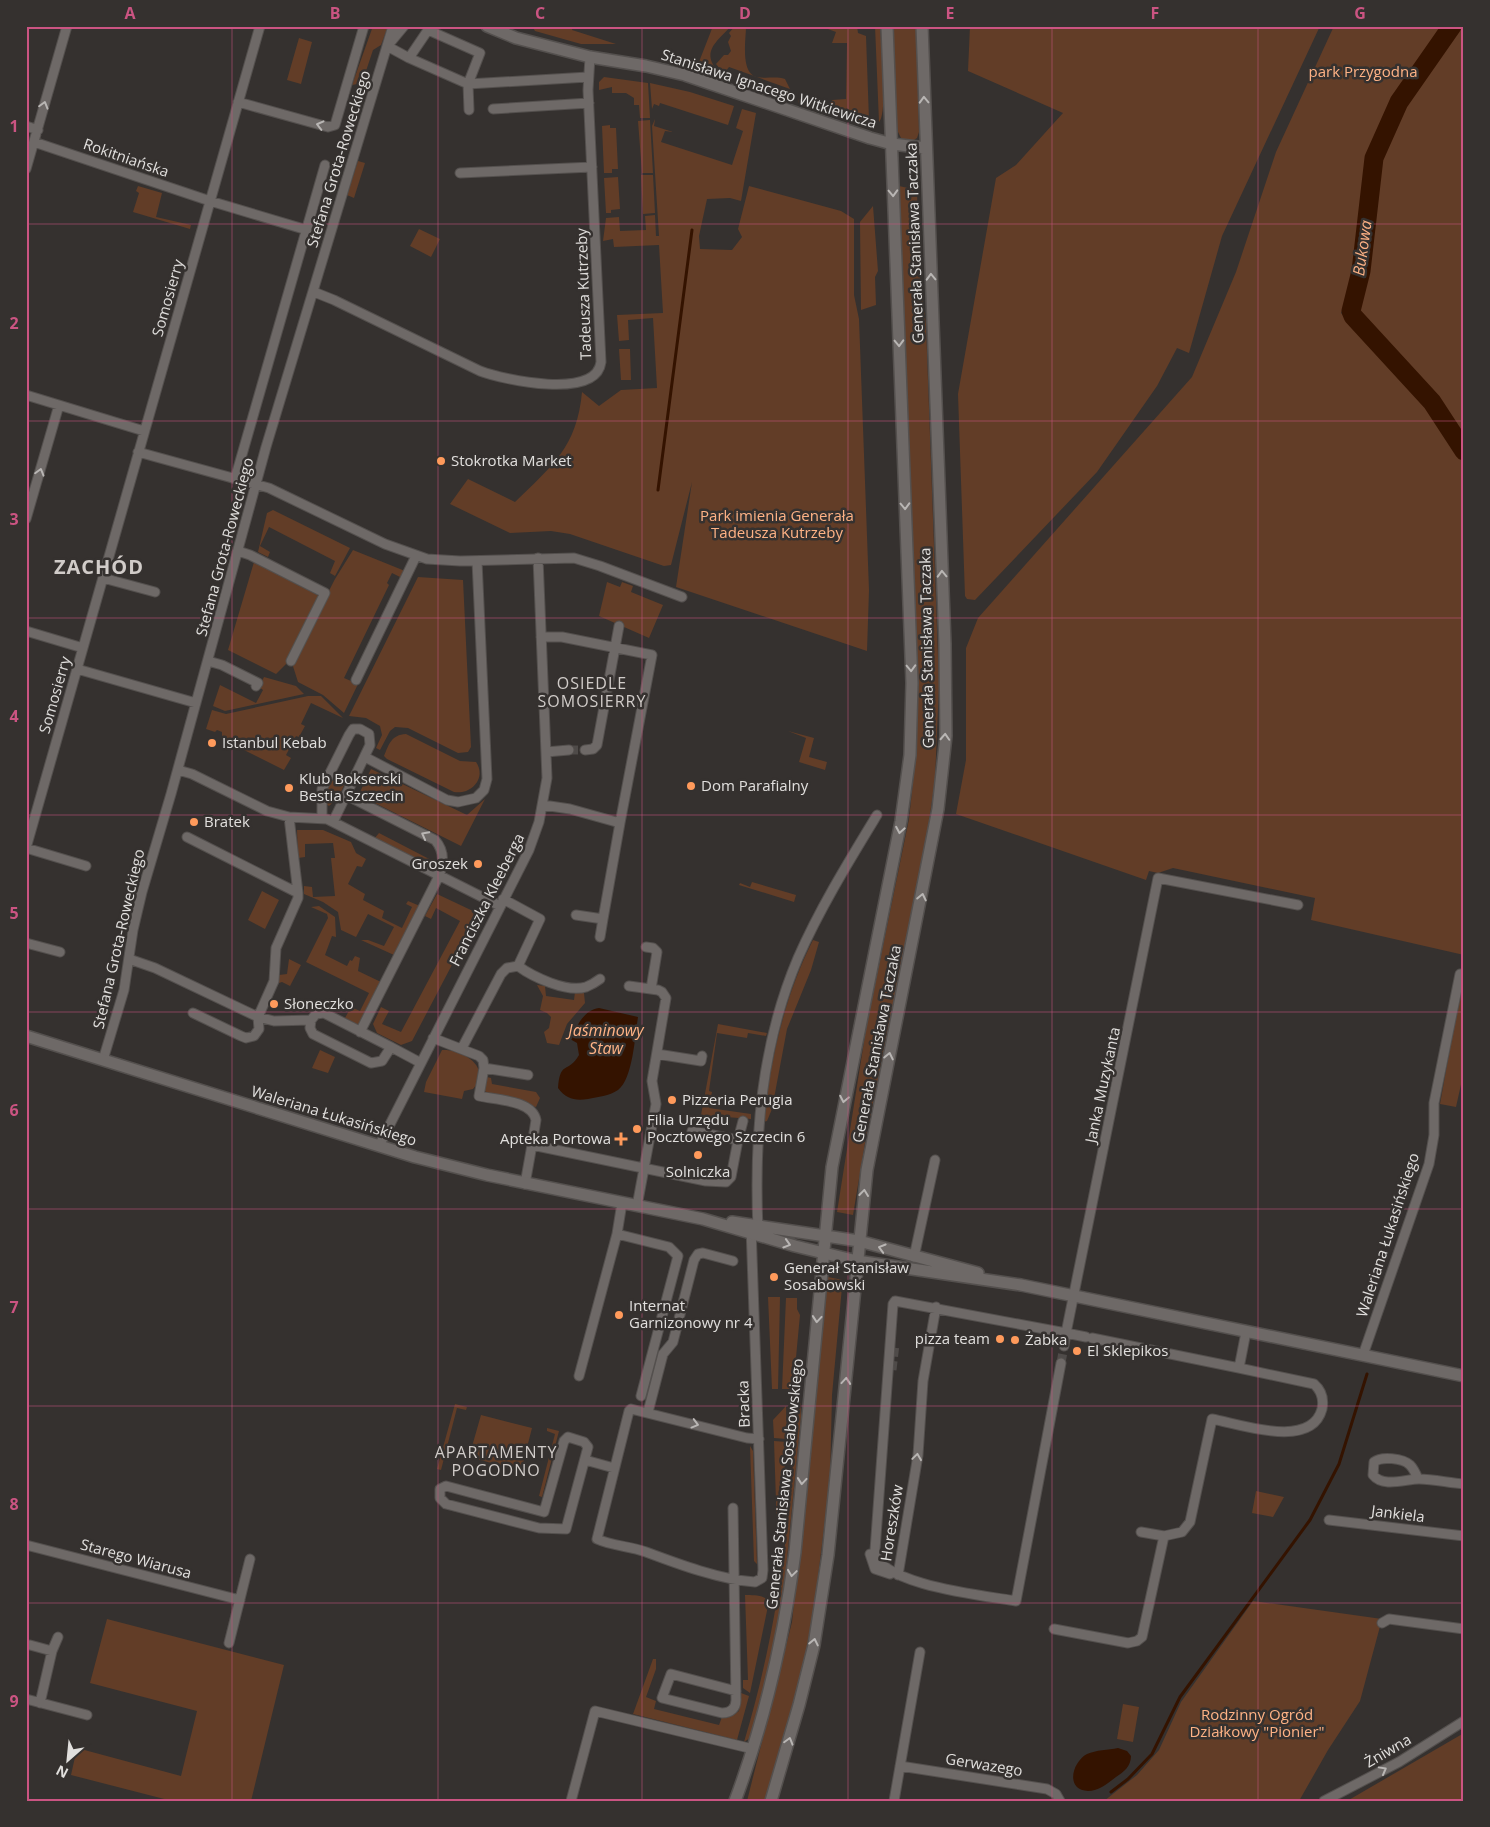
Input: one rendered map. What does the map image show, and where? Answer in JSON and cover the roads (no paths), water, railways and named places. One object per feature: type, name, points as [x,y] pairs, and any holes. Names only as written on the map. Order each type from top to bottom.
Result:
[{"type":"main road","name":"Stanisława Ignacego Witkiewicza","points":[[487,26],[516,38],[590,57],[646,66],[685,75],[892,144],[926,148]]},
{"type":"main road","name":"Generała Stanisława Taczaka","points":[[823,1253],[835,1148],[895,858],[910,755],[912,683],[887,26]]},
{"type":"main road","name":"Generała Stanisława Taczaka","points":[[858,1261],[859,1241],[875,1126],[935,832],[946,736],[945,644],[922,26]]},
{"type":"main road","name":"Waleriana Łukasińskiego","points":[[26,1036],[442,1164],[525,1184],[755,1230],[823,1253],[858,1261],[1021,1285]]},
{"type":"main road","name":"Waleriana Łukasińskiego","points":[[755,1230],[824,1234],[859,1241],[1021,1285],[1464,1376]]},
{"type":"main road","name":"Generała Stanisława Sosabowskiego","points":[[736,1801],[770,1691],[788,1608],[823,1253]]},
{"type":"main road","points":[[771,1801],[799,1705],[818,1623],[828,1555],[858,1261]]},
{"type":"street","points":[[26,169],[67,26]]},
{"type":"street","name":"Somosierry","points":[[86,866],[26,848],[260,26]]},
{"type":"street","points":[[238,102],[328,128],[335,125],[364,26]]},
{"type":"street","name":"Stefana Grota-Roweckiego","points":[[103,1060],[124,990],[142,892],[178,770],[256,484],[393,26]]},
{"type":"street","name":"Stefana Grota-Roweckiego","points":[[387,46],[404,26]]},
{"type":"street","points":[[409,58],[428,30],[480,54],[468,84],[469,110]]},
{"type":"street","points":[[387,46],[409,58],[468,84],[588,77]]},
{"type":"street","name":"Tadeusza Kutrzeby","points":[[314,292],[487,373],[526,383],[582,382],[599,372],[602,362],[589,103],[588,77],[590,57]]},
{"type":"street","points":[[493,109],[589,103]]},
{"type":"street","points":[[26,126],[38,130]]},
{"type":"street","name":"Rokitniańska","points":[[34,142],[210,201]]},
{"type":"street","name":"Stefana Grota-Roweckiego","points":[[235,479],[325,165]]},
{"type":"street","points":[[460,173],[592,167]]},
{"type":"street","name":"Stefana Grota-Roweckiego","points":[[210,201],[307,230]]},
{"type":"street","points":[[26,395],[144,431]]},
{"type":"street","points":[[26,519],[59,405]]},
{"type":"street","points":[[138,452],[270,488],[358,531],[416,556],[436,560],[477,561],[565,557],[583,560],[682,598]]},
{"type":"street","points":[[238,551],[250,555],[325,593],[291,661]]},
{"type":"street","points":[[356,680],[416,556]]},
{"type":"street","name":"Franciszka Kleeberga","points":[[379,1146],[533,841],[543,805],[546,752],[538,558]]},
{"type":"street","points":[[364,757],[453,802],[476,798],[484,790],[487,772],[477,561]]},
{"type":"street","points":[[103,578],[155,592]]},
{"type":"street","points":[[585,750],[593,749],[597,745],[619,626]]},
{"type":"street","points":[[26,631],[83,648]]},
{"type":"street","points":[[541,637],[562,637],[652,655],[600,937]]},
{"type":"street","points":[[208,661],[226,667],[258,683],[256,686]]},
{"type":"street","points":[[77,669],[196,703]]},
{"type":"street","points":[[322,818],[323,786],[353,729],[365,732],[371,738],[370,745],[333,822]]},
{"type":"street","points":[[546,752],[569,750]]},
{"type":"street","points":[[178,770],[192,774],[253,806],[289,817],[322,818],[333,822],[440,876],[540,919],[518,966]]},
{"type":"street","points":[[346,795],[434,840],[441,849],[442,856],[440,876],[360,1032]]},
{"type":"street","points":[[543,805],[570,809],[620,823]]},
{"type":"street","name":"Bracka","points":[[734,1578],[752,1582],[758,1581],[762,1578],[763,1570],[755,1230],[760,1102],[767,1058],[783,1000],[806,941],[877,815]]},
{"type":"street","points":[[193,1013],[246,1038],[251,1038],[257,1032],[258,1017],[274,981],[276,948],[297,904],[298,894],[289,817]]},
{"type":"street","points":[[187,837],[298,894]]},
{"type":"street","name":"Janka Muzykanta","points":[[1074,1296],[1158,878],[1298,905]]},
{"type":"street","points":[[576,915],[604,919]]},
{"type":"street","points":[[26,943],[60,952]]},
{"type":"street","points":[[646,946],[653,948],[657,952],[651,989]]},
{"type":"street","points":[[129,959],[155,968],[258,1017],[274,1021],[311,1020]]},
{"type":"street","points":[[462,1048],[501,974],[507,968],[518,966],[544,981],[568,986],[586,987],[600,979]]},
{"type":"street","name":"Waleriana Łukasińskiego","points":[[1363,1356],[1429,1164],[1434,1135],[1434,1103],[1460,974]]},
{"type":"street","points":[[630,986],[662,992],[666,998],[652,1081],[656,1104],[637,1206]]},
{"type":"street","points":[[391,1047],[382,1061],[371,1063],[313,1034],[310,1028],[311,1020],[316,1014],[324,1013],[391,1047],[421,1063]]},
{"type":"street","points":[[433,1038],[462,1048],[483,1060],[484,1068],[479,1096],[521,1105],[529,1109],[536,1120],[525,1184]]},
{"type":"street","points":[[657,1054],[700,1061],[702,1056]]},
{"type":"street","points":[[484,1068],[528,1075]]},
{"type":"street","points":[[532,1146],[706,1181],[726,1182],[731,1177],[743,1121]]},
{"type":"street","points":[[692,1131],[738,1140]]},
{"type":"street","points":[[914,1257],[935,1160]]},
{"type":"street","points":[[579,1376],[617,1234],[622,1203]]},
{"type":"street","points":[[617,1234],[669,1247],[678,1256],[641,1396]]},
{"type":"street","points":[[648,1412],[663,1354],[673,1342],[694,1260],[698,1254],[703,1253],[733,1261]]},
{"type":"street","points":[[1064,1346],[1074,1296]]},
{"type":"street","points":[[898,1574],[880,1564],[876,1550],[893,1304],[895,1301],[1066,1332],[1314,1384],[1323,1397],[1320,1414],[1307,1427],[1287,1433],[1212,1419],[1190,1522],[1182,1532],[1164,1536],[1141,1532]]},
{"type":"street","points":[[895,1344],[898,1305],[903,1301]]},
{"type":"street","name":"Horeszków","points":[[936,1307],[924,1381],[918,1455],[898,1574],[922,1583],[1016,1601],[1061,1364]]},
{"type":"street","points":[[1239,1368],[1246,1332]]},
{"type":"street","points":[[734,1578],[667,1561],[646,1552],[597,1539],[629,1411],[634,1408],[747,1438],[759,1439]]},
{"type":"street","points":[[568,1437],[587,1444],[585,1460],[568,1527],[563,1530],[539,1528],[446,1504],[440,1498],[440,1489],[446,1486],[544,1512],[565,1438],[568,1437]]},
{"type":"street","points":[[1418,1479],[1411,1465],[1406,1462],[1382,1458],[1374,1462],[1374,1475],[1380,1480],[1402,1482],[1418,1479],[1464,1484]]},
{"type":"street","points":[[585,1460],[614,1468]]},
{"type":"street","points":[[733,1508],[736,1691],[735,1707],[724,1713],[662,1698],[671,1674],[736,1691]]},
{"type":"street","name":"Jankiela","points":[[1329,1520],[1464,1536]]},
{"type":"street","points":[[872,1530],[870,1552],[872,1564],[883,1573],[898,1574]]},
{"type":"street","points":[[1054,1629],[1128,1643],[1138,1641],[1144,1633],[1164,1536]]},
{"type":"street","name":"Starego Wiarusa","points":[[26,1545],[240,1600]]},
{"type":"street","points":[[229,1643],[250,1559]]},
{"type":"street","points":[[1382,1623],[1389,1619],[1464,1629]]},
{"type":"street","points":[[40,1703],[52,1651],[58,1637]]},
{"type":"street","points":[[30,1645],[52,1651]]},
{"type":"street","points":[[894,1801],[920,1652]]},
{"type":"street","points":[[26,1699],[87,1715]]},
{"type":"street","points":[[570,1801],[595,1711],[753,1749]]},
{"type":"street","name":"Żniwna","points":[[1324,1801],[1399,1762],[1464,1722]]},
{"type":"street","name":"Gerwazego","points":[[900,1766],[1047,1789],[1056,1794],[1060,1801]]},
{"type":"water","name":"Jaśminowy Staw","points":[[599,1008],[638,1017],[630,1067],[623,1084],[615,1092],[588,1099],[579,1100],[571,1098],[564,1095],[558,1088],[563,1070],[575,1061],[579,1055],[577,1043],[570,1039],[585,1016],[593,1009]]},
{"type":"water","points":[[1118,1748],[1127,1751],[1131,1756],[1130,1763],[1124,1771],[1096,1790],[1088,1791],[1076,1786],[1073,1775],[1082,1758],[1094,1752]]},
{"type":"waterway","name":"Bukowa","points":[[1452,26],[1399,102],[1374,158],[1361,271],[1351,311],[1353,316],[1432,402],[1464,451]]},
{"type":"waterway","points":[[658,490],[692,230]]},
{"type":"waterway","points":[[1111,1792],[1128,1779],[1152,1754],[1180,1697],[1310,1520],[1339,1464],[1367,1374]]},
{"type":"tunnel","points":[[569,750],[585,750]]},
{"type":"tunnel","points":[[892,1370],[895,1344]]},
{"type":"tunnel","points":[[1061,1363],[1064,1346]]},
{"type":"place","name":"Stokrotka Market","points":[[441,461]]},
{"type":"place","name":"Istanbul Kebab","points":[[212,743]]},
{"type":"place","name":"Dom Parafialny","points":[[691,786]]},
{"type":"place","name":"Klub Bokserski Bestia Szczecin","points":[[289,788]]},
{"type":"place","name":"Bratek","points":[[194,822]]},
{"type":"place","name":"Groszek","points":[[478,864]]},
{"type":"place","name":"Słoneczko","points":[[274,1004]]},
{"type":"place","name":"Pizzeria Perugia","points":[[672,1100]]},
{"type":"place","name":"Filia Urzędu Pocztowego Szczecin 6","points":[[637,1129]]},
{"type":"place","name":"Apteka Portowa","points":[[621,1139]]},
{"type":"place","name":"Solniczka","points":[[698,1155]]},
{"type":"place","name":"Generał Stanisław Sosabowski","points":[[774,1277]]},
{"type":"place","name":"Internat Garnizonowy nr 4","points":[[619,1315]]},
{"type":"place","name":"pizza team","points":[[1000,1339]]},
{"type":"place","name":"Żabka","points":[[1015,1340]]},
{"type":"place","name":"El Sklepikos","points":[[1077,1351]]},
{"type":"district","name":"ZACHÓD","points":[[99,567]]},
{"type":"district","name":"OSIEDLE SOMOSIERRY","points":[[592,692]]},
{"type":"district","name":"APARTAMENTY POGODNO","points":[[496,1461]]},
{"type":"park label","name":"park Przygodna","points":[[1363,72]]},
{"type":"park label","name":"Park imienia Generała Tadeusza Kutrzeby","points":[[777,524]]},
{"type":"park label","name":"Rodzinny Ogród Działkowy \"Pionier\"","points":[[1257,1724]]}]
